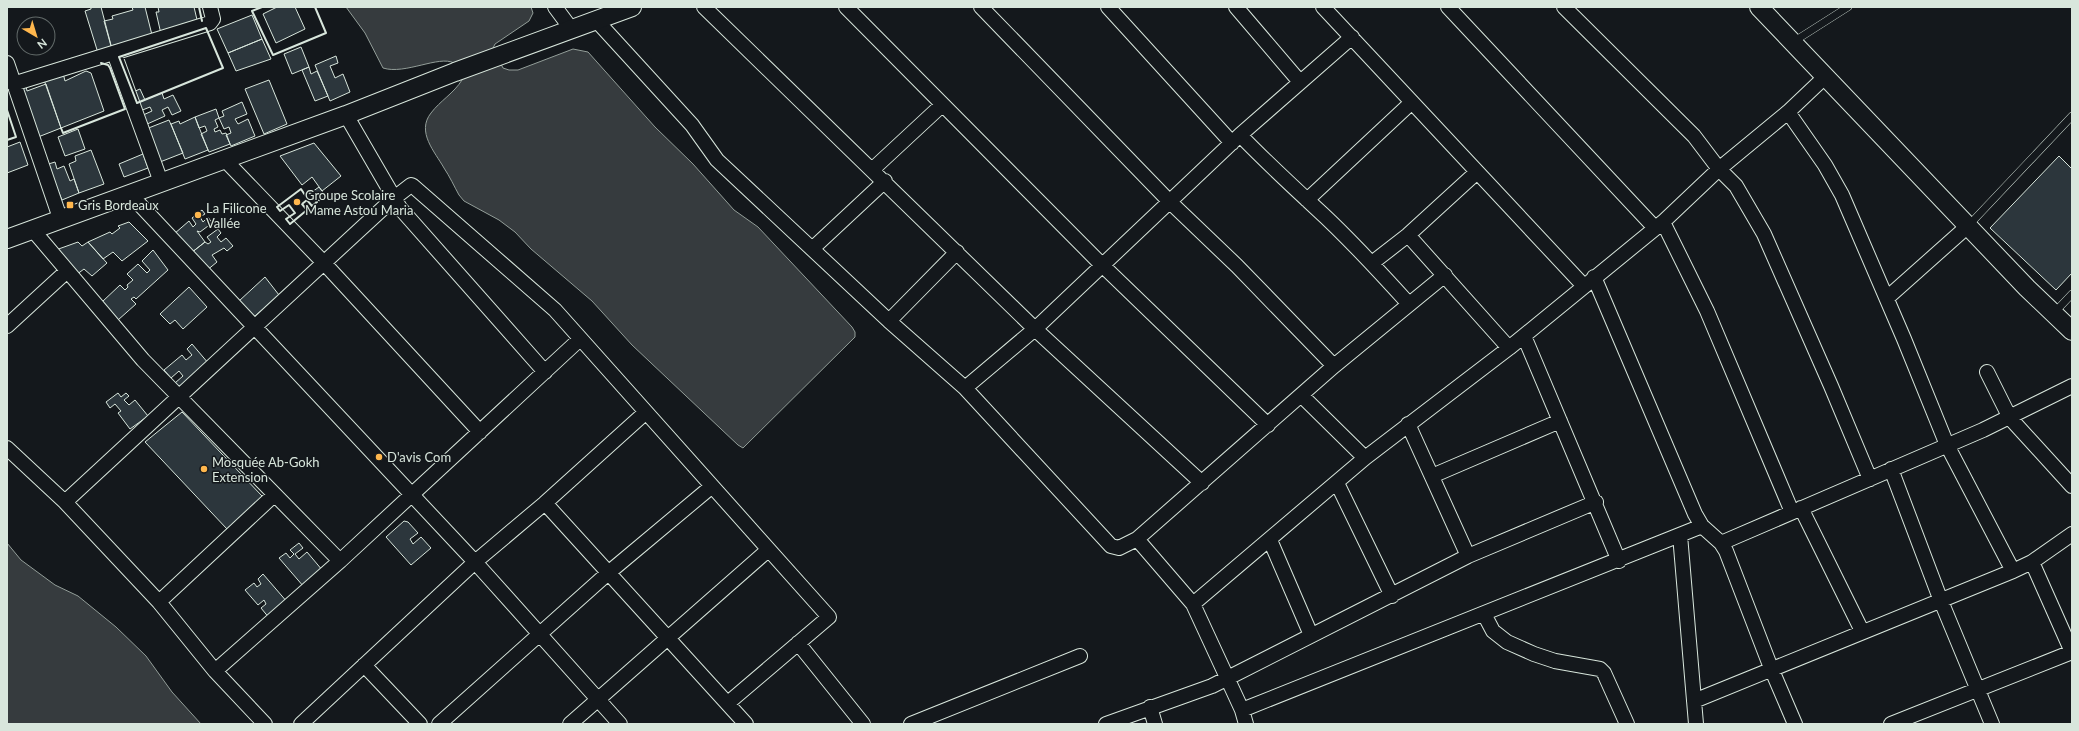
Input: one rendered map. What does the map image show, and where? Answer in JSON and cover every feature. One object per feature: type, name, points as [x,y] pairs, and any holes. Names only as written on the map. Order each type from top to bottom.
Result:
[{"type":"street","points":[[13,84],[210,23],[213,19],[210,7]]},
{"type":"street","points":[[555,7],[572,30]]},
{"type":"street","points":[[7,239],[60,218],[225,160],[346,115],[455,72],[632,7]]},
{"type":"street","points":[[704,7],[873,169],[1035,329],[1202,483]]},
{"type":"street","points":[[846,7],[1101,264],[1268,425]]},
{"type":"street","points":[[981,7],[1169,201],[1237,266],[1334,366]]},
{"type":"street","points":[[1108,7],[1236,139],[1307,200],[1372,264],[1408,304]]},
{"type":"street","points":[[1236,7],[1300,82]]},
{"type":"street","points":[[1323,7],[1583,285]]},
{"type":"street","points":[[1448,7],[1659,225],[1707,310],[1797,510],[1862,631]]},
{"type":"street","points":[[1564,7],[1694,136],[1719,169],[1736,186],[1764,234],[1870,479]]},
{"type":"street","points":[[1759,7],[2053,314],[2072,331]]},
{"type":"street","points":[[596,20],[692,125],[717,160],[888,321],[965,388],[1112,546],[1119,548],[1137,539],[1334,366],[1445,275]]},
{"type":"street","points":[[965,388],[1035,329],[1101,264],[1236,139],[1352,37]]},
{"type":"street","points":[[114,53],[161,182]]},
{"type":"street","points":[[7,63],[60,218]]},
{"type":"street","points":[[1193,604],[1365,458],[1509,348],[1583,285],[1659,225],[1719,169],[1788,112],[1826,76]]},
{"type":"street","points":[[1307,200],[1412,102]]},
{"type":"street","points":[[873,169],[942,105]]},
{"type":"street","points":[[1788,112],[1835,182],[1887,298],[1947,445],[2013,571]]},
{"type":"street","points":[[346,115],[393,199],[408,219],[545,372]]},
{"type":"street","points":[[225,160],[324,263],[480,432]]},
{"type":"street","points":[[1372,264],[1408,235],[1477,172]]},
{"type":"street","points":[[812,249],[885,181]]},
{"type":"street","points":[[65,502],[393,199],[411,185],[540,297],[646,412],[711,487],[829,617],[728,703]]},
{"type":"street","points":[[129,193],[475,562],[620,724]]},
{"type":"street","points":[[1887,298],[1968,225]]},
{"type":"street","points":[[32,229],[142,360],[340,561]]},
{"type":"street","points":[[1408,235],[1509,348]]},
{"type":"street","points":[[888,321],[958,252]]},
{"type":"street","points":[[7,326],[67,271]]},
{"type":"street","points":[[1594,277],[1695,514],[1702,526],[1721,543],[1726,551],[1771,668],[1795,724]]},
{"type":"street","points":[[1524,336],[1596,502],[1619,561]]},
{"type":"street","points":[[216,671],[340,561],[580,339]]},
{"type":"street","points":[[1987,372],[2010,418],[2072,486]]},
{"type":"street","points":[[1721,543],[2010,418],[2072,386]]},
{"type":"street","points":[[1301,395],[1365,458]]},
{"type":"street","points":[[300,724],[475,562],[646,412]]},
{"type":"street","points":[[1432,476],[1560,421]]},
{"type":"street","points":[[1408,424],[1468,556]]},
{"type":"street","points":[[7,448],[65,502],[159,602],[216,671],[265,724]]},
{"type":"street","points":[[1891,469],[1941,601],[1992,724]]},
{"type":"street","points":[[1337,483],[1392,596]]},
{"type":"street","points":[[439,724],[539,633],[711,487]]},
{"type":"street","points":[[159,602],[274,495]]},
{"type":"street","points":[[1106,724],[1197,691],[1227,678],[1392,596],[1468,556],[1596,502]]},
{"type":"street","points":[[544,503],[607,574],[746,724]]},
{"type":"street","points":[[1242,710],[1619,561],[1702,526]]},
{"type":"street","points":[[1694,701],[1771,668],[2013,571],[2032,562],[2072,534]]},
{"type":"street","points":[[1680,535],[1696,724]]},
{"type":"street","points":[[1137,539],[1193,604],[1242,710],[1246,724]]},
{"type":"street","points":[[1270,540],[1312,635]]},
{"type":"street","points":[[570,724],[597,698],[768,550]]},
{"type":"street","points":[[1891,724],[2072,652],[2032,562]]},
{"type":"street","points":[[1484,614],[1493,631],[1506,642],[1555,661],[1600,669],[1604,673],[1627,724]]},
{"type":"street","points":[[798,643],[863,724]]},
{"type":"street","points":[[911,724],[1080,656]]},
{"type":"street","points":[[364,665],[420,724]]},
{"type":"street","points":[[1150,707],[1155,724]]},
{"type":"lane","points":[[1793,42],[1848,7]]},
{"type":"lane","points":[[1968,225],[2072,116]]},
{"type":"lane","points":[[2053,314],[2072,294]]},
{"type":"shaded area","points":[[346,7],[531,7],[533,13],[529,21],[495,44],[493,48],[503,68],[518,70],[573,49],[588,52],[655,127],[693,164],[734,210],[758,227],[852,327],[855,332],[855,337],[743,448],[738,445],[632,345],[592,301],[531,249],[515,232],[499,220],[464,201],[459,195],[428,142],[425,127],[431,113],[462,80],[454,63],[440,61],[401,69],[383,68],[365,33]]},
{"type":"shaded area","points":[[7,543],[21,560],[55,585],[78,596],[116,627],[146,656],[172,692],[201,724],[7,724]]},
{"type":"building","points":[[91,7],[101,7],[112,49],[98,53],[85,11],[91,9]]},
{"type":"building","points":[[132,7],[145,7],[152,35],[111,46],[104,21],[113,19],[112,16],[133,10]]},
{"type":"building","points":[[158,7],[194,7],[198,24],[161,34],[156,12],[159,12]]},
{"type":"building","points":[[277,7],[295,7],[305,29],[276,43],[263,14]]},
{"type":"building","points":[[252,15],[262,39],[228,53],[217,29]]},
{"type":"building","points":[[262,39],[271,59],[236,71],[228,53]]},
{"type":"building","points":[[301,47],[309,67],[292,74],[284,54]]},
{"type":"building","points":[[336,56],[338,63],[330,66],[335,78],[343,74],[350,92],[330,101],[315,65]]},
{"type":"building","points":[[309,67],[311,74],[317,71],[328,96],[315,101],[302,70]]},
{"type":"building","points":[[86,71],[91,73],[104,111],[61,128],[44,80],[63,73],[65,81]]},
{"type":"building","points":[[269,80],[287,124],[264,134],[245,89]]},
{"type":"building","points":[[46,84],[61,128],[33,139],[16,89],[26,86],[27,91]]},
{"type":"building","points":[[140,89],[145,100],[137,103],[133,92]]},
{"type":"building","points":[[162,93],[164,99],[173,95],[181,111],[172,115],[168,107],[162,110],[165,116],[145,125],[141,116],[152,111],[150,107],[140,111],[137,103]]},
{"type":"building","points":[[242,102],[247,114],[235,119],[238,124],[248,119],[255,136],[231,146],[226,135],[231,133],[229,127],[224,129],[219,118],[224,116],[222,111]]},
{"type":"building","points":[[216,109],[219,118],[215,120],[218,127],[214,129],[215,132],[220,130],[222,134],[226,133],[230,144],[209,152],[201,134],[207,131],[205,126],[199,128],[195,117]]},
{"type":"building","points":[[195,117],[208,150],[185,159],[171,124],[179,121],[180,124]]},
{"type":"building","points":[[169,120],[183,153],[160,162],[146,129]]},
{"type":"building","points":[[78,129],[85,149],[65,156],[58,137]]},
{"type":"building","points":[[20,142],[28,165],[7,173],[7,147]]},
{"type":"building","points":[[314,143],[341,176],[322,191],[312,177],[302,185],[280,156]]},
{"type":"building","points":[[91,150],[104,184],[79,193],[69,164],[76,161],[75,156]]},
{"type":"building","points":[[143,154],[148,168],[124,177],[119,164]]},
{"type":"building","points":[[2059,156],[2072,169],[2072,273],[2056,290],[1990,228]]},
{"type":"building","points":[[55,162],[57,169],[64,166],[70,181],[74,179],[79,193],[62,200],[57,188],[42,166]]},
{"type":"building","points":[[319,187],[326,196],[319,201],[312,192]]},
{"type":"building","points":[[202,210],[205,214],[200,217],[203,222],[208,217],[212,223],[200,232],[197,231],[205,242],[191,253],[174,234],[189,221],[193,227],[196,224],[192,218]]},
{"type":"building","points":[[129,222],[148,241],[122,261],[113,252],[103,259],[88,242],[110,232],[112,234],[120,228],[118,226]]},
{"type":"building","points":[[218,229],[221,233],[217,237],[221,242],[226,238],[233,246],[227,251],[224,248],[212,255],[217,262],[206,271],[191,253],[205,242],[208,244],[211,242],[207,237]]},
{"type":"building","points":[[78,242],[82,246],[88,242],[107,263],[92,276],[84,269],[76,275],[53,251]]},
{"type":"building","points":[[153,250],[168,270],[136,299],[134,297],[131,299],[136,304],[118,320],[102,302],[120,285],[125,290],[128,287],[127,285],[133,280],[127,274],[138,264],[147,273],[150,270],[142,261]]},
{"type":"building","points":[[265,277],[279,295],[254,317],[239,301]]},
{"type":"building","points":[[189,287],[207,307],[183,329],[175,320],[170,324],[160,314]]},
{"type":"building","points":[[192,344],[209,364],[180,389],[175,383],[183,376],[179,371],[171,378],[164,370],[182,355],[186,360],[192,355],[187,349]]},
{"type":"building","points":[[118,393],[121,397],[126,393],[129,396],[124,400],[129,405],[135,400],[148,416],[130,429],[118,413],[121,411],[115,404],[110,408],[106,402]]},
{"type":"building","name":"Mosquée Ab-Gokh Extension","points":[[182,412],[262,496],[248,514],[227,529],[145,442]]},
{"type":"building","points":[[404,521],[408,522],[418,533],[410,539],[413,544],[421,537],[431,548],[411,565],[386,537]]},
{"type":"building","points":[[299,543],[303,548],[295,554],[299,559],[307,552],[323,571],[304,587],[279,558],[286,553],[290,558],[294,554],[290,550]]},
{"type":"building","points":[[263,574],[288,603],[270,619],[261,608],[266,604],[264,600],[258,605],[245,590],[254,583],[257,587],[261,584],[258,579]]},
{"type":"wall","points":[[199,7],[202,21]]},
{"type":"wall","points":[[262,7],[252,11],[273,55],[326,33],[315,7]]},
{"type":"wall","points":[[206,28],[223,68],[137,103],[119,57],[206,28]]},
{"type":"wall","points":[[61,128],[63,133],[125,109],[110,68],[108,65],[101,63]]},
{"type":"wall","points":[[7,110],[16,137],[7,140]]},
{"type":"wall","points":[[301,189],[305,195],[309,192],[317,202],[312,206],[307,200],[302,204],[307,210],[290,224],[286,219],[295,213],[289,205],[280,211],[277,207],[301,189]]},
{"type":"place","name":"Groupe Scolaire Mame Astou Maria","points":[[297,202]]},
{"type":"place","name":"Gris Bordeaux","points":[[70,205]]},
{"type":"place","name":"La Filicone Vallée","points":[[198,215]]},
{"type":"place","name":"D'avis Com","points":[[379,457]]},
{"type":"place","name":"Mosquée Ab-Gokh Extension","points":[[204,469]]}]
